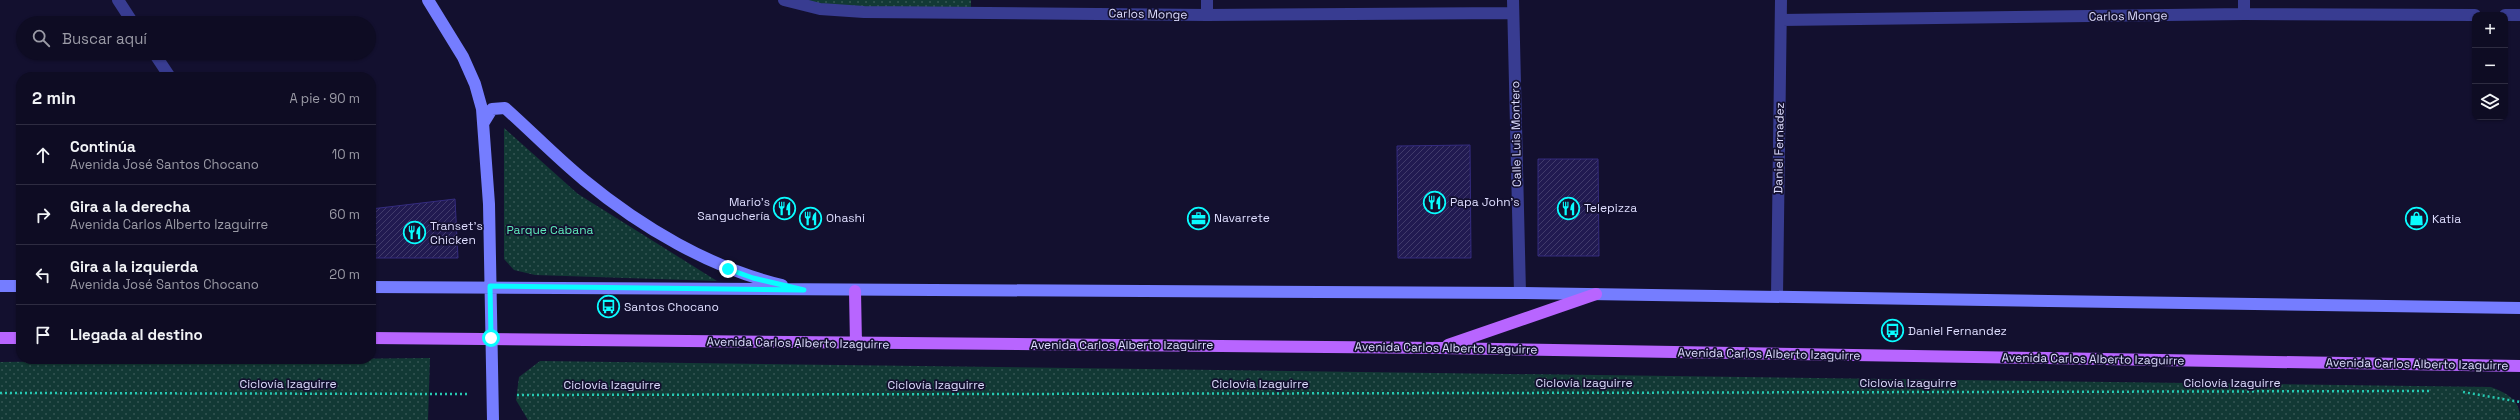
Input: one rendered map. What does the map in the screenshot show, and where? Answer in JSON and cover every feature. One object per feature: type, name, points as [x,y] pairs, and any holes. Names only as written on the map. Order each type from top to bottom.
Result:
[{"type":"main road","points":[[855,291],[856,344]]},
{"type":"main road","points":[[1440,348],[1596,294]]},
{"type":"main road","points":[[0,338],[16,338]]},
{"type":"main road","name":"Avenida Carlos Alberto Izaguirre","points":[[376,338],[491,338],[856,344],[1440,348],[2520,366]]},
{"type":"street","points":[[118,0],[128,16]]},
{"type":"street","points":[[428,0],[464,57],[480,97],[484,122],[493,420]]},
{"type":"street","name":"Carlos Monge","points":[[784,0],[820,9],[864,12],[1207,15],[1513,13]]},
{"type":"street","points":[[1207,0],[1207,15]]},
{"type":"street","name":"Calle Luis Montero","points":[[1513,0],[1520,293]]},
{"type":"street","name":"Daniel Fernadez","points":[[1777,296],[1781,0]]},
{"type":"street","points":[[2244,0],[2244,14]]},
{"type":"street","name":"Carlos Monge","points":[[1781,20],[2244,14],[2472,15]]},
{"type":"street","points":[[2508,15],[2520,15]]},
{"type":"street","points":[[159,60],[167,72]]},
{"type":"street","points":[[484,122],[492,109],[505,108],[584,180],[665,236],[728,269],[753,278],[804,290]]},
{"type":"street","points":[[0,286],[16,286]]},
{"type":"street","points":[[376,287],[490,286],[855,291],[1520,293],[2520,308]]},
{"type":"path","name":"Ciclovía Izaguirre","points":[[0,393],[492,395],[2438,391]]},
{"type":"path","points":[[2462,391],[2520,402]]},
{"type":"green space","points":[[784,0],[971,0],[971,13],[864,12]]},
{"type":"green space","name":"Parque Cabana","points":[[504,128],[578,194],[717,281],[535,275],[514,270],[504,259]]},
{"type":"green space","points":[[430,358],[428,420],[0,420],[0,362],[16,362],[16,364],[376,364],[376,359]]},
{"type":"green space","points":[[540,361],[2491,387],[2507,394],[2515,401],[2518,406],[2520,418],[2519,420],[528,420],[516,400],[519,377]]},
{"type":"building","name":"Papa John's","points":[[1470,145],[1471,258],[1398,258],[1397,146]]},
{"type":"building","name":"Telepizza","points":[[1538,159],[1598,159],[1599,256],[1538,256]]},
{"type":"building","name":"Transet's Chicken","points":[[455,199],[458,258],[376,258],[376,208]]},
{"type":"place","name":"Papa John's","points":[[1434,202]]},
{"type":"place","name":"Telepizza","points":[[1568,208]]},
{"type":"place","name":"Mario's Sanguchería","points":[[785,209]]},
{"type":"place","name":"Ohashi","points":[[810,218]]},
{"type":"place","name":"Navarrete","points":[[1199,218]]},
{"type":"place","name":"Katia","points":[[2416,219]]},
{"type":"place","name":"Transet's Chicken","points":[[414,233]]},
{"type":"place","name":"Santos Chocano","points":[[609,307]]},
{"type":"place","name":"Daniel Fernandez","points":[[1892,331]]},
{"type":"route","points":[[491,338],[490,286],[804,290],[753,278],[728,269]]}]
